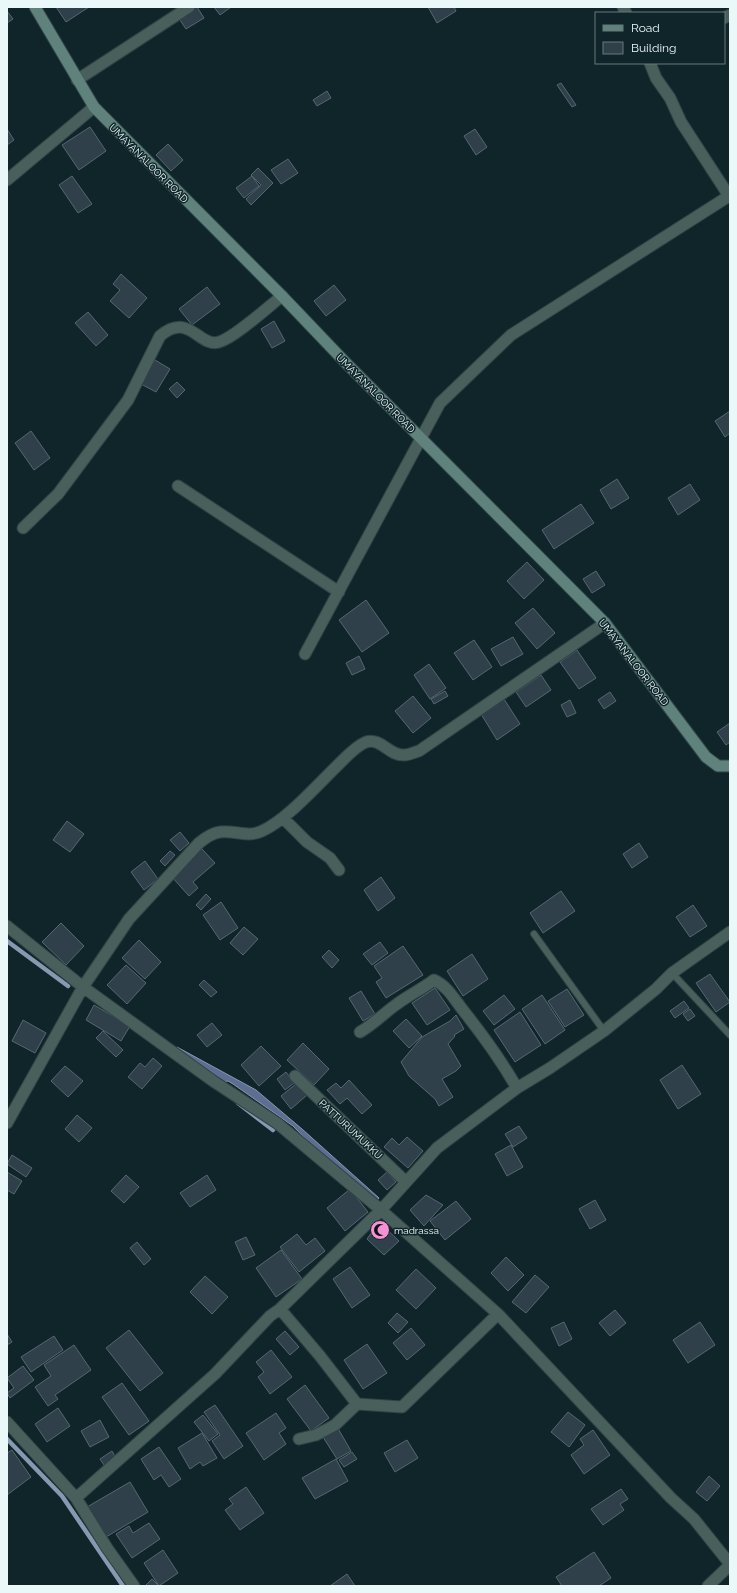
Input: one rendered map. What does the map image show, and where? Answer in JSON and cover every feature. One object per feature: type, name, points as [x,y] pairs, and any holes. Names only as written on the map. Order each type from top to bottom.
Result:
[{"type":"main road","name":"UMAYANALOOR ROAD","points":[[35,7],[94,107],[606,623],[706,757],[718,766],[730,766]]},
{"type":"street","points":[[77,80],[189,7]]},
{"type":"street","points":[[305,654],[440,403],[511,335],[730,196],[681,122],[670,98],[656,78],[650,64]]},
{"type":"street","points":[[7,180],[94,107]]},
{"type":"street","points":[[23,528],[58,494],[128,400],[160,336],[166,331],[176,327],[190,329],[208,342],[218,343],[230,337],[282,296]]},
{"type":"street","points":[[178,486],[339,592]]},
{"type":"street","points":[[7,1122],[83,987],[129,918],[199,843],[208,836],[220,832],[249,834],[262,831],[282,818],[345,758],[363,743],[371,741],[379,743],[394,753],[404,755],[419,751],[606,623]]},
{"type":"street","points":[[282,818],[307,842],[330,858],[339,870]]},
{"type":"street","points":[[7,926],[83,987],[213,1081],[277,1123],[381,1210],[498,1314],[671,1498],[694,1519],[730,1564],[708,1586]]},
{"type":"street","points":[[76,1498],[215,1374],[270,1316],[280,1309],[381,1210],[437,1148],[517,1088],[550,1068],[604,1031],[656,989],[672,973],[730,932]]},
{"type":"street","points":[[360,1032],[372,1025],[398,1003],[434,980],[441,983],[452,996],[498,1056],[517,1088]]},
{"type":"street","name":"PATTURUMUKKU","points":[[295,1076],[406,1182]]},
{"type":"street","points":[[280,1309],[320,1356],[357,1404]]},
{"type":"street","points":[[299,1439],[316,1435],[335,1425],[357,1404],[402,1407],[498,1314]]},
{"type":"street","points":[[7,1422],[76,1498],[107,1548],[134,1586]]},
{"type":"lane","points":[[534,934],[604,1031]]},
{"type":"lane","points":[[672,973],[730,1035]]},
{"type":"water","points":[[177,1047],[256,1090],[379,1198],[376,1202],[318,1152],[293,1126],[233,1084],[228,1081],[221,1082],[173,1051]]},
{"type":"building","points":[[56,7],[89,7],[66,22]]},
{"type":"building","points":[[180,7],[197,7],[204,18],[186,29],[174,11]]},
{"type":"building","points":[[214,7],[231,7],[220,15]]},
{"type":"building","points":[[428,7],[454,7],[456,11],[437,23]]},
{"type":"building","points":[[7,11],[13,19],[7,23]]},
{"type":"building","points":[[561,83],[576,105],[572,107],[557,85]]},
{"type":"building","points":[[327,91],[331,98],[317,106],[313,100]]},
{"type":"building","points":[[90,127],[106,151],[79,170],[62,145]]},
{"type":"building","points":[[7,129],[14,140],[7,145]]},
{"type":"building","points":[[475,129],[487,147],[476,155],[464,136]]},
{"type":"building","points":[[168,144],[183,160],[171,171],[156,155]]},
{"type":"building","points":[[288,159],[298,173],[281,184],[271,170]]},
{"type":"building","points":[[258,168],[273,183],[251,205],[246,199],[261,185],[251,175]]},
{"type":"building","points":[[72,176],[92,204],[78,213],[59,185]]},
{"type":"building","points":[[252,176],[259,186],[244,198],[236,188]]},
{"type":"building","points":[[121,274],[147,298],[129,318],[110,301],[120,290],[113,284]]},
{"type":"building","points":[[334,285],[346,300],[326,316],[314,301]]},
{"type":"building","points":[[207,287],[220,304],[192,325],[179,309]]},
{"type":"building","points":[[88,312],[108,335],[96,346],[75,323]]},
{"type":"building","points":[[274,321],[285,341],[272,348],[261,329]]},
{"type":"building","points":[[155,360],[170,369],[156,392],[141,384]]},
{"type":"building","points":[[177,382],[185,390],[177,398],[169,389]]},
{"type":"building","points":[[730,411],[730,433],[725,437],[715,421]]},
{"type":"building","points":[[31,431],[50,458],[34,470],[15,443]]},
{"type":"building","points":[[617,479],[629,498],[611,509],[600,490]]},
{"type":"building","points":[[690,484],[700,500],[678,515],[668,498]]},
{"type":"building","points":[[581,504],[594,523],[554,549],[542,530]]},
{"type":"building","points":[[527,562],[544,580],[524,599],[507,581]]},
{"type":"building","points":[[596,571],[605,585],[592,593],[583,579]]},
{"type":"building","points":[[366,600],[389,633],[362,652],[339,620]]},
{"type":"building","points":[[533,608],[555,633],[537,649],[515,623]]},
{"type":"building","points":[[513,637],[523,654],[501,666],[491,649]]},
{"type":"building","points":[[474,640],[492,667],[473,680],[454,653]]},
{"type":"building","points":[[577,650],[596,678],[579,689],[560,662]]},
{"type":"building","points":[[359,656],[365,669],[352,675],[346,663]]},
{"type":"building","points":[[429,664],[446,688],[430,699],[414,675]]},
{"type":"building","points":[[541,675],[551,690],[526,707],[516,692]]},
{"type":"building","points":[[445,691],[448,696],[434,704],[431,699]]},
{"type":"building","points":[[610,692],[616,701],[604,709],[598,700]]},
{"type":"building","points":[[413,696],[431,718],[413,733],[395,711]]},
{"type":"building","points":[[504,699],[520,724],[497,740],[481,714]]},
{"type":"building","points":[[570,700],[576,713],[567,717],[561,705]]},
{"type":"building","points":[[730,723],[730,742],[726,745],[717,732]]},
{"type":"building","points":[[67,821],[84,834],[70,852],[53,840]]},
{"type":"building","points":[[180,832],[189,843],[180,851],[170,840]]},
{"type":"building","points":[[639,843],[648,857],[632,868],[623,854]]},
{"type":"building","points":[[202,849],[215,863],[193,882],[198,888],[189,896],[172,877]]},
{"type":"building","points":[[170,851],[175,855],[165,866],[160,861]]},
{"type":"building","points":[[145,861],[158,879],[144,890],[131,872]]},
{"type":"building","points":[[381,877],[395,898],[378,911],[364,890]]},
{"type":"building","points":[[561,891],[575,911],[543,933],[530,913]]},
{"type":"building","points":[[206,894],[211,899],[201,910],[196,905]]},
{"type":"building","points":[[221,902],[238,928],[220,940],[203,915]]},
{"type":"building","points":[[693,905],[707,926],[690,937],[676,917]]},
{"type":"building","points":[[61,923],[84,946],[66,965],[42,942]]},
{"type":"building","points":[[244,927],[258,939],[243,955],[230,943]]},
{"type":"building","points":[[139,940],[161,962],[145,979],[122,958]]},
{"type":"building","points":[[380,942],[388,953],[372,965],[363,954]]},
{"type":"building","points":[[403,946],[423,975],[386,998],[376,982],[382,978],[374,966]]},
{"type":"building","points":[[329,950],[339,960],[332,968],[322,957]]},
{"type":"building","points":[[472,954],[488,979],[463,996],[447,971]]},
{"type":"building","points":[[126,965],[146,983],[127,1004],[107,985]]},
{"type":"building","points":[[710,974],[730,1002],[716,1012],[696,983]]},
{"type":"building","points":[[204,980],[217,992],[211,997],[199,985]]},
{"type":"building","points":[[435,988],[450,1010],[427,1025],[412,1003]]},
{"type":"building","points":[[567,989],[584,1015],[565,1027],[548,1001]]},
{"type":"building","points":[[361,991],[375,1014],[363,1021],[349,998]]},
{"type":"building","points":[[504,995],[515,1009],[494,1025],[483,1011]]},
{"type":"building","points":[[542,995],[565,1030],[545,1044],[522,1009]]},
{"type":"building","points":[[684,1001],[689,1008],[675,1018],[670,1011]]},
{"type":"building","points":[[94,1005],[130,1026],[121,1041],[86,1020]]},
{"type":"building","points":[[690,1009],[695,1016],[688,1021],[683,1014]]},
{"type":"building","points":[[520,1012],[541,1045],[515,1062],[494,1030]]},
{"type":"building","points":[[456,1015],[464,1029],[454,1035],[455,1036],[448,1044],[461,1066],[456,1071],[442,1079],[453,1097],[439,1106],[435,1099],[409,1076],[401,1062],[422,1037],[450,1021]]},
{"type":"building","points":[[406,1019],[422,1036],[409,1048],[393,1031]]},
{"type":"building","points":[[23,1020],[46,1033],[35,1053],[12,1041]]},
{"type":"building","points":[[212,1023],[222,1035],[207,1047],[197,1035]]},
{"type":"building","points":[[103,1031],[123,1050],[116,1057],[96,1038]]},
{"type":"building","points":[[303,1043],[329,1069],[314,1085],[287,1060]]},
{"type":"building","points":[[261,1046],[281,1066],[259,1086],[241,1065]]},
{"type":"building","points":[[153,1058],[162,1066],[142,1089],[128,1077],[140,1063],[145,1067]]},
{"type":"building","points":[[682,1065],[701,1094],[678,1109],[660,1080]]},
{"type":"building","points":[[65,1066],[83,1081],[68,1097],[51,1081]]},
{"type":"building","points":[[286,1072],[294,1083],[285,1090],[277,1079]]},
{"type":"building","points":[[349,1080],[372,1105],[362,1114],[347,1098],[340,1104],[327,1090],[336,1083],[341,1088]]},
{"type":"building","points":[[297,1083],[307,1095],[291,1109],[281,1096]]},
{"type":"building","points":[[77,1115],[92,1128],[79,1142],[65,1129]]},
{"type":"building","points":[[519,1126],[527,1138],[513,1147],[505,1134]]},
{"type":"building","points":[[407,1137],[423,1151],[408,1168],[384,1147],[392,1138],[399,1145]]},
{"type":"building","points":[[511,1145],[523,1167],[507,1176],[495,1154]]},
{"type":"building","points":[[12,1155],[32,1168],[26,1177],[7,1164]]},
{"type":"building","points":[[7,1172],[22,1181],[14,1194],[7,1190]]},
{"type":"building","points":[[387,1172],[396,1182],[387,1190],[378,1180]]},
{"type":"building","points":[[126,1175],[139,1187],[124,1203],[111,1191]]},
{"type":"building","points":[[207,1175],[216,1190],[190,1207],[180,1193]]},
{"type":"building","points":[[350,1189],[368,1212],[345,1231],[327,1208]]},
{"type":"building","points":[[426,1195],[443,1205],[424,1226],[410,1210]]},
{"type":"building","points":[[595,1200],[606,1220],[590,1229],[579,1209]]},
{"type":"building","points":[[456,1201],[471,1219],[445,1240],[430,1221]]},
{"type":"building","name":"madrassa","points":[[379,1222],[399,1241],[384,1255],[367,1239]]},
{"type":"building","points":[[297,1234],[306,1245],[315,1238],[325,1251],[299,1272],[280,1247]]},
{"type":"building","points":[[246,1237],[255,1255],[243,1260],[235,1242]]},
{"type":"building","points":[[137,1242],[151,1259],[144,1265],[130,1248]]},
{"type":"building","points":[[281,1250],[302,1279],[276,1297],[256,1268]]},
{"type":"building","points":[[506,1257],[524,1275],[508,1291],[491,1273]]},
{"type":"building","points":[[350,1267],[370,1295],[352,1308],[333,1279]]},
{"type":"building","points":[[416,1269],[436,1288],[416,1309],[396,1290]]},
{"type":"building","points":[[535,1275],[549,1287],[526,1313],[512,1302]]},
{"type":"building","points":[[205,1276],[228,1297],[212,1314],[190,1292]]},
{"type":"building","points":[[615,1310],[626,1323],[610,1336],[599,1323]]},
{"type":"building","points":[[397,1313],[408,1322],[398,1333],[388,1323]]},
{"type":"building","points":[[564,1322],[572,1339],[559,1346],[551,1328]]},
{"type":"building","points":[[700,1322],[715,1345],[688,1363],[673,1340]]},
{"type":"building","points":[[411,1328],[425,1345],[407,1360],[393,1343]]},
{"type":"building","points":[[129,1330],[163,1373],[140,1391],[106,1348]]},
{"type":"building","points":[[285,1331],[299,1347],[290,1355],[276,1339]]},
{"type":"building","points":[[7,1334],[12,1342],[7,1345]]},
{"type":"building","points":[[54,1336],[63,1350],[31,1372],[21,1357]]},
{"type":"building","points":[[367,1344],[387,1373],[363,1389],[344,1360]]},
{"type":"building","points":[[74,1345],[91,1370],[55,1395],[58,1399],[48,1406],[35,1387],[51,1376],[44,1365]]},
{"type":"building","points":[[271,1350],[292,1377],[270,1394],[258,1377],[264,1372],[256,1362]]},
{"type":"building","points":[[23,1366],[34,1380],[10,1398],[7,1393],[14,1388],[7,1378]]},
{"type":"building","points":[[122,1383],[149,1421],[129,1435],[102,1397]]},
{"type":"building","points":[[305,1385],[329,1418],[311,1431],[287,1399]]},
{"type":"building","points":[[215,1405],[243,1446],[224,1459],[212,1441],[220,1435],[204,1412]]},
{"type":"building","points":[[58,1408],[70,1426],[47,1442],[35,1424]]},
{"type":"building","points":[[568,1412],[585,1425],[569,1447],[551,1432]]},
{"type":"building","points":[[276,1413],[286,1428],[279,1433],[286,1444],[264,1460],[246,1433]]},
{"type":"building","points":[[203,1415],[218,1434],[209,1441],[194,1422]]},
{"type":"building","points":[[100,1420],[109,1437],[90,1447],[81,1431]]},
{"type":"building","points":[[336,1425],[351,1451],[337,1459],[321,1434]]},
{"type":"building","points":[[593,1430],[610,1455],[584,1474],[571,1455],[584,1445],[580,1439]]},
{"type":"building","points":[[202,1433],[217,1458],[203,1466],[200,1462],[190,1469],[178,1448]]},
{"type":"building","points":[[407,1440],[418,1458],[395,1472],[384,1453]]},
{"type":"building","points":[[159,1447],[181,1479],[169,1487],[161,1475],[154,1480],[141,1459]]},
{"type":"building","points":[[12,1450],[31,1477],[7,1495],[7,1453]]},
{"type":"building","points":[[112,1451],[117,1460],[106,1468],[100,1459]]},
{"type":"building","points":[[352,1452],[357,1459],[344,1467],[339,1460]]},
{"type":"building","points":[[336,1459],[348,1481],[315,1499],[302,1478]]},
{"type":"building","points":[[709,1476],[720,1486],[707,1501],[696,1492]]},
{"type":"building","points":[[130,1482],[148,1512],[106,1537],[87,1507]]},
{"type":"building","points":[[246,1487],[264,1513],[240,1530],[225,1510],[233,1504],[229,1499]]},
{"type":"building","points":[[621,1489],[628,1499],[620,1504],[624,1510],[603,1525],[591,1509]]},
{"type":"building","points":[[149,1523],[160,1539],[132,1558],[116,1534],[129,1526],[133,1533]]},
{"type":"building","points":[[163,1550],[178,1573],[159,1586],[144,1563]]},
{"type":"building","points":[[594,1552],[611,1578],[599,1586],[562,1586],[556,1577]]},
{"type":"building","points":[[347,1574],[355,1586],[330,1586]]},
{"type":"building","points":[[152,1579],[159,1586],[145,1586]]},
{"type":"waterway","points":[[7,941],[68,986]]},
{"type":"waterway","points":[[238,1103],[273,1130]]},
{"type":"waterway","points":[[7,1439],[62,1496],[123,1586]]},
{"type":"place","name":"madrassa","points":[[380,1230]]}]
